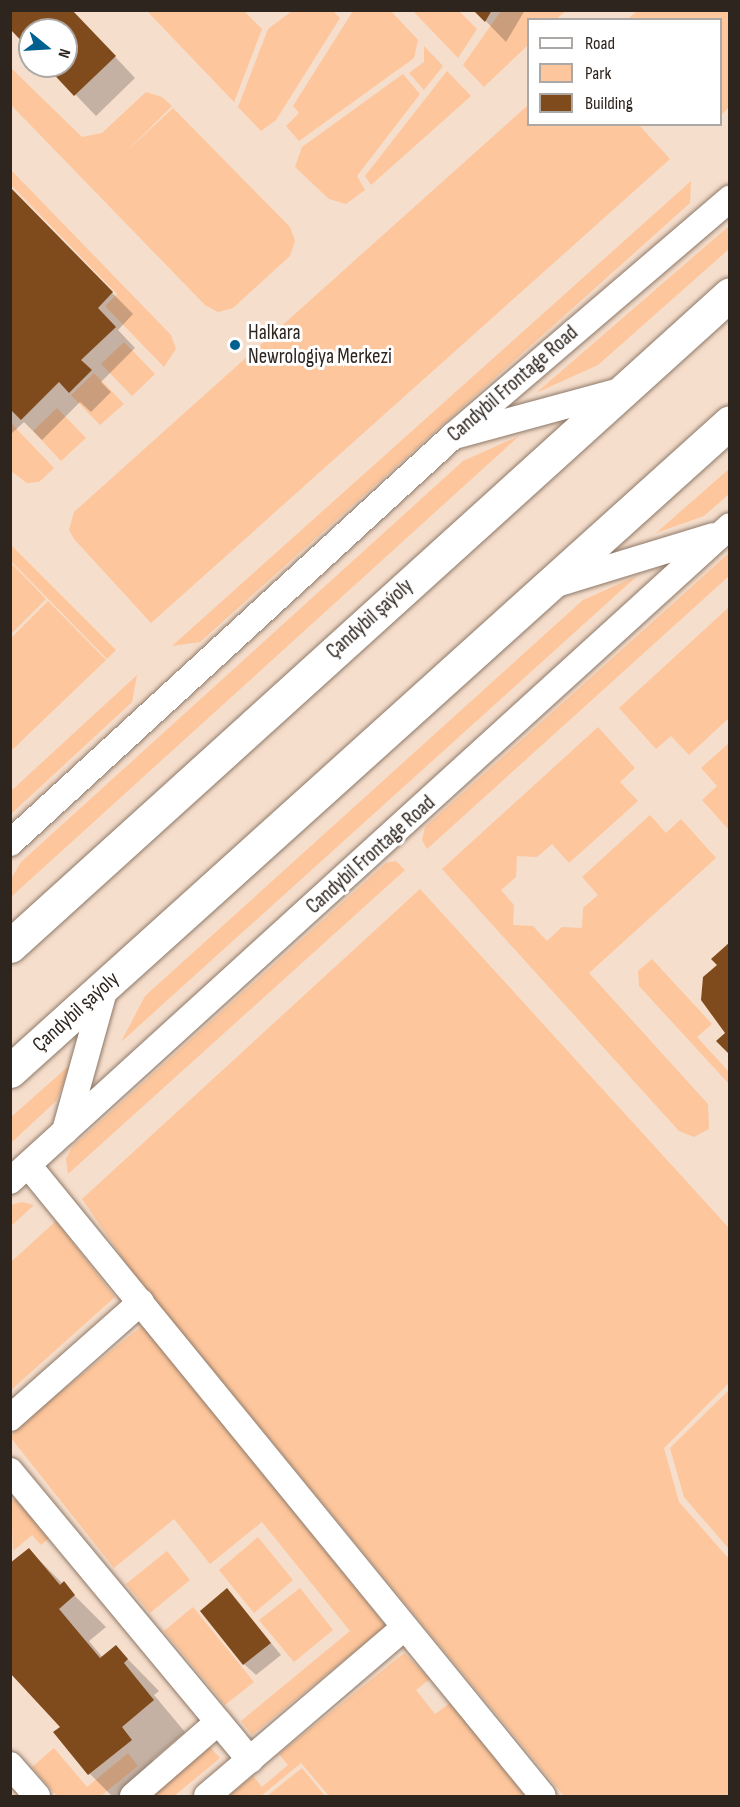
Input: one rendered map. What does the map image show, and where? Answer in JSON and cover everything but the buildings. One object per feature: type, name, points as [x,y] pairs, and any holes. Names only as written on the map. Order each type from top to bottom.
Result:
[{"type":"main road","name":"Çandybil şaýoly","points":[[10,946],[729,294]]},
{"type":"main road","name":"Çandybil şaýoly","points":[[10,1071],[729,422]]},
{"type":"street","name":"Candybil Frontage Road","points":[[10,843],[453,436],[729,199]]},
{"type":"street","points":[[453,436],[620,391]]},
{"type":"street","name":"Candybil Frontage Road","points":[[19,1173],[725,530]]},
{"type":"street","points":[[544,588],[725,530]]},
{"type":"street","points":[[64,1132],[106,984]]},
{"type":"street","points":[[19,1173],[141,1302],[543,1797]]},
{"type":"street","points":[[10,1418],[141,1302]]},
{"type":"street","points":[[12,1475],[250,1760]]},
{"type":"street","points":[[207,1797],[405,1627]]},
{"type":"street","points":[[133,1797],[218,1722]]},
{"type":"street","points":[[10,1765],[37,1797]]},
{"type":"green space","points":[[147,11],[244,11],[262,29],[234,102]]},
{"type":"green space","points":[[292,11],[333,11],[340,18],[276,120],[261,131],[238,107],[268,29]]},
{"type":"green space","points":[[353,11],[391,11],[418,40],[414,58],[299,141],[286,126],[299,113],[293,106]]},
{"type":"green space","points":[[413,11],[459,11],[477,29],[458,58]]},
{"type":"green space","points":[[501,11],[566,11],[557,18],[527,18],[527,46],[484,87],[463,65]]},
{"type":"green space","points":[[637,11],[729,11],[729,107],[722,114],[722,18],[629,18]]},
{"type":"green space","points":[[424,46],[443,66],[424,90],[409,73],[424,62]]},
{"type":"green space","points":[[10,67],[18,75],[18,78],[21,78],[82,137],[102,133],[146,92],[162,97],[172,106],[125,153],[173,108],[290,227],[295,241],[290,256],[233,308],[218,312],[205,305],[11,105]]},
{"type":"green space","points":[[447,71],[471,96],[371,185],[365,176]]},
{"type":"green space","points":[[403,74],[420,94],[357,176],[365,190],[346,204],[329,199],[295,167],[302,147]]},
{"type":"green space","points":[[527,106],[527,126],[640,126],[670,159],[151,623],[74,539],[69,530],[74,512]]},
{"type":"green space","points":[[11,170],[171,335],[176,349],[164,367],[105,306],[117,294],[11,185]]},
{"type":"green space","points":[[691,181],[690,203],[200,642],[172,646]]},
{"type":"green space","points":[[729,226],[729,249],[598,365],[536,393]]},
{"type":"green space","points":[[124,342],[155,374],[132,396],[101,364]]},
{"type":"green space","points":[[94,373],[124,404],[100,425],[71,395]]},
{"type":"green space","points":[[57,408],[86,438],[61,461],[33,431]]},
{"type":"green space","points":[[11,423],[54,468],[39,482],[27,483],[11,471]]},
{"type":"green space","points":[[519,436],[11,897],[11,879],[21,862],[463,461]]},
{"type":"green space","points":[[729,469],[729,494],[704,516],[656,533]]},
{"type":"green space","points":[[10,544],[116,650],[107,659],[11,561]]},
{"type":"green space","points":[[729,553],[729,576],[427,849],[422,840],[425,827]]},
{"type":"green space","points":[[11,563],[46,599],[11,634]]},
{"type":"green space","points":[[637,576],[121,1042],[145,996],[583,600]]},
{"type":"green space","points":[[48,601],[106,660],[11,751],[11,638]]},
{"type":"green space","points":[[729,607],[729,718],[689,755],[671,736],[656,749],[619,708]]},
{"type":"green space","points":[[137,675],[132,702],[11,814],[11,791]]},
{"type":"green space","points":[[598,727],[635,768],[620,782],[638,801],[569,863],[552,844],[537,857],[517,856],[516,877],[501,890],[514,905],[513,925],[533,926],[547,941],[562,927],[582,928],[583,908],[598,895],[582,877],[650,815],[666,833],[681,819],[716,858],[589,973],[708,1104],[709,1129],[694,1137],[679,1131],[442,869]]},
{"type":"green space","points":[[729,743],[729,830],[702,800],[717,786],[701,768]]},
{"type":"green space","points":[[396,861],[405,870],[68,1174],[66,1159],[72,1147],[386,863]]},
{"type":"green space","points":[[420,889],[729,1228],[729,1383],[664,1448],[679,1502],[729,1559],[729,1796],[564,1796],[132,1272],[82,1199]]},
{"type":"green space","points":[[652,959],[712,1024],[697,1037],[729,1072],[729,1084],[639,986],[638,971]]},
{"type":"green space","points":[[72,1063],[56,1101],[11,1143],[10,1118]]},
{"type":"green space","points":[[22,1202],[34,1205],[11,1226],[11,1205]]},
{"type":"green space","points":[[56,1221],[115,1297],[11,1390],[11,1262]]},
{"type":"green space","points":[[143,1325],[386,1626],[252,1735],[241,1721],[350,1631],[262,1522],[210,1564],[174,1519],[114,1568],[11,1438],[15,1429]]},
{"type":"green space","points":[[729,1390],[729,1549],[684,1497],[670,1448]]},
{"type":"green space","points":[[17,1499],[51,1537],[41,1545],[32,1535],[13,1551],[11,1500]]},
{"type":"green space","points":[[258,1537],[293,1580],[254,1613],[219,1570]]},
{"type":"green space","points":[[167,1551],[190,1580],[150,1613],[126,1584]]},
{"type":"green space","points":[[300,1588],[333,1630],[294,1662],[259,1620]]},
{"type":"green space","points":[[193,1607],[254,1682],[225,1705],[164,1631]]},
{"type":"green space","points":[[404,1653],[430,1679],[416,1690],[435,1714],[450,1703],[526,1796],[329,1796],[301,1763],[261,1796],[228,1796],[253,1776],[262,1787],[288,1765],[279,1754]]},
{"type":"green space","points":[[209,1746],[220,1758],[174,1796],[149,1796]]},
{"type":"green space","points":[[54,1748],[87,1787],[128,1753],[138,1766],[101,1796],[57,1796],[32,1767]]},
{"type":"green space","points":[[302,1768],[325,1796],[267,1796]]},
{"type":"place","name":"Halkara Newrologiya Merkezi","points":[[235,345]]}]
